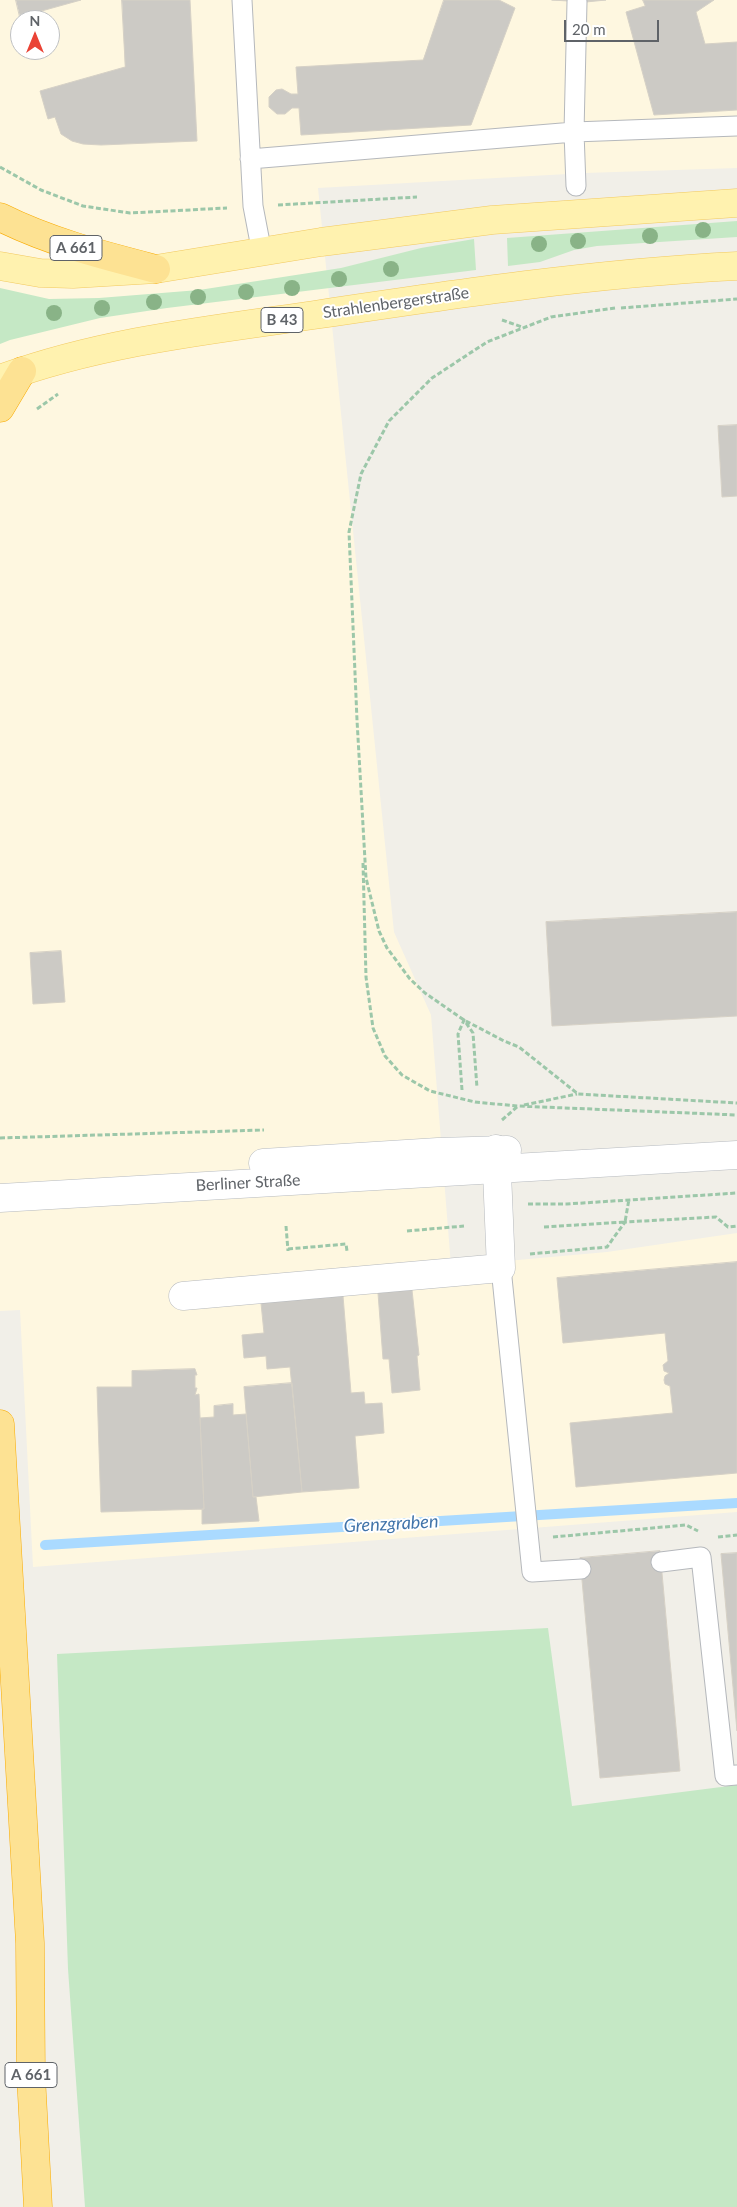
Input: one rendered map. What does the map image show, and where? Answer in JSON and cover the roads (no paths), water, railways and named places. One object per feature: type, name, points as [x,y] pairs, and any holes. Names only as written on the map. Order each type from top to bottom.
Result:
[{"type":"highway","name":"A 661","points":[[0,218],[28,232],[84,250],[156,269]]},
{"type":"highway","points":[[0,408],[11,375]]},
{"type":"highway","name":"A 661","points":[[0,1424],[30,1943],[31,2076],[38,2207]]},
{"type":"main road","points":[[0,266],[40,273],[73,274],[156,269],[331,241],[492,220],[737,203]]},
{"type":"main road","name":"Strahlenbergerstraße","points":[[11,375],[110,347],[282,320],[489,289],[657,270],[737,266]]},
{"type":"main road","name":"Berliner Straße","points":[[0,1198],[496,1159],[526,1150],[628,1161],[737,1155]]},
{"type":"main road","points":[[183,1296],[501,1262],[500,1204],[496,1159]]},
{"type":"main road","name":"Berliner Straße","points":[[0,1181],[496,1159]]},
{"type":"lane","points":[[242,0],[250,159],[254,206],[262,253]]},
{"type":"lane","points":[[576,186],[574,132],[577,2]]},
{"type":"lane","points":[[250,159],[574,132],[737,126]]},
{"type":"lane","points":[[501,1262],[532,1572],[581,1569]]},
{"type":"lane","points":[[661,1562],[701,1557],[725,1776],[737,1775]]},
{"type":"waterway","name":"Grenzgraben","points":[[45,1545],[737,1503]]}]
